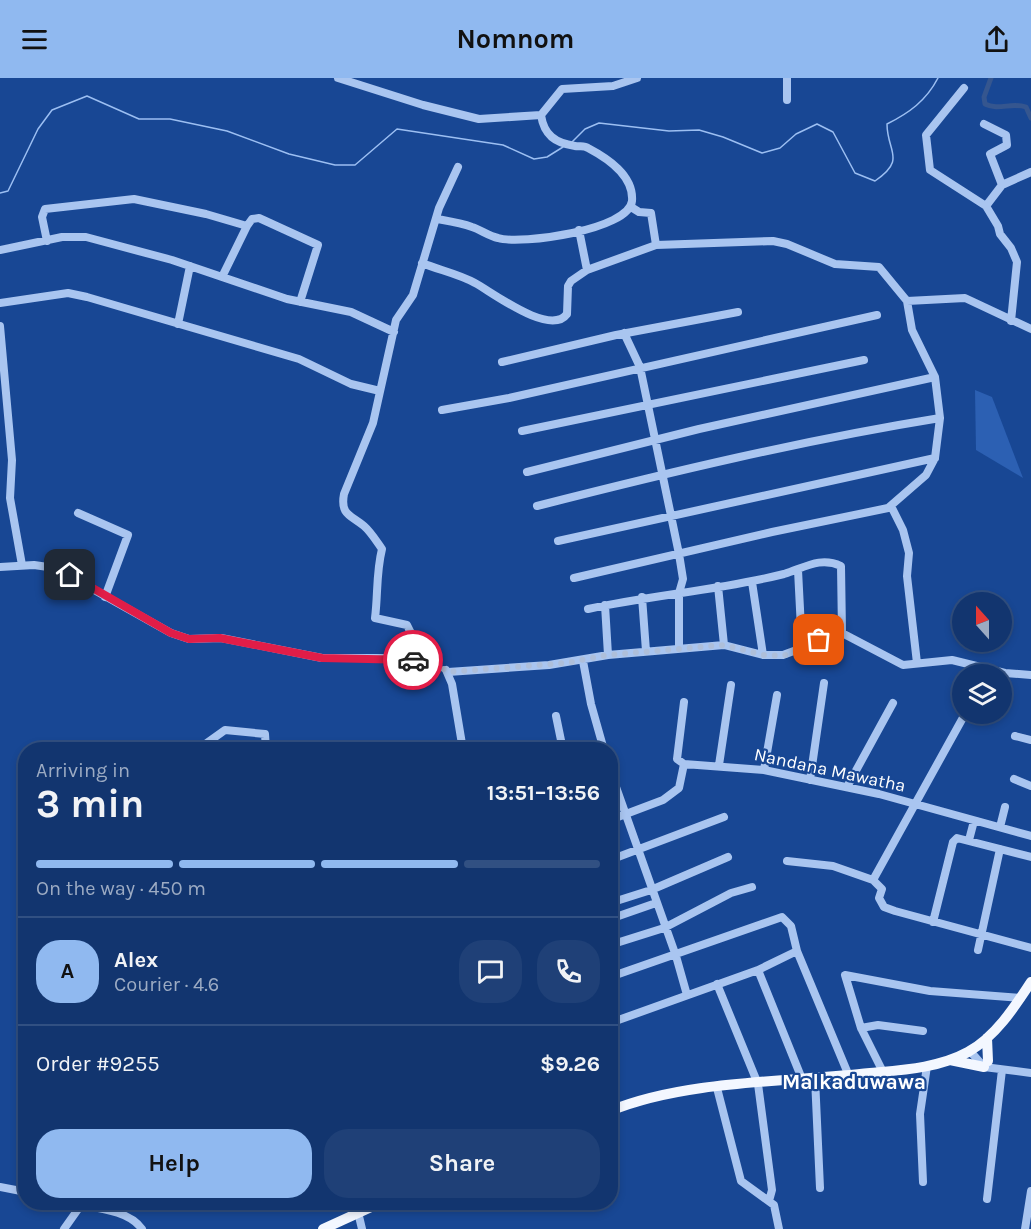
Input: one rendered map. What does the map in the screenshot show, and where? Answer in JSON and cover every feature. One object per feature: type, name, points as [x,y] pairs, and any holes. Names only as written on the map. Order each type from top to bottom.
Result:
[{"type":"main road","points":[[618,1108],[667,1092],[849,1076],[927,1066],[950,1060],[974,1048],[987,1038],[1021,998],[1031,982]]},
{"type":"main road","points":[[950,1060],[986,1064],[987,1038]]},
{"type":"main road","points":[[323,1229],[362,1210]]},
{"type":"street","points":[[338,78],[423,105],[479,118],[541,115]]},
{"type":"street","points":[[437,219],[471,227],[499,238],[527,240],[601,227],[624,214],[631,207],[633,198],[628,181],[616,166],[586,146],[553,139],[543,129],[541,115],[562,89],[613,86],[637,78]]},
{"type":"street","points":[[787,78],[787,100]]},
{"type":"street","points":[[964,88],[926,135],[930,170],[986,206],[1017,262],[1011,321]]},
{"type":"street","points":[[984,124],[1006,135],[1007,146],[990,154],[1002,185]]},
{"type":"street","points":[[458,167],[437,219],[413,295],[396,320],[373,423],[350,477],[342,507],[347,516],[365,527],[382,549],[376,578],[378,593],[375,618],[407,625],[420,651],[448,672],[583,661],[608,655],[724,645],[763,655],[783,656],[842,633],[903,665],[952,660],[962,664]]},
{"type":"street","points":[[986,206],[1002,185],[1031,172]]},
{"type":"street","points":[[47,241],[42,217],[45,209],[80,207],[115,200],[156,202],[247,226]]},
{"type":"street","points":[[631,207],[639,212],[651,213],[656,245]]},
{"type":"street","points":[[222,277],[247,226],[252,219],[259,218],[318,245],[300,302]]},
{"type":"street","points":[[579,230],[587,270]]},
{"type":"street","points":[[0,249],[62,237],[86,237],[190,266],[300,302],[351,312],[394,332]]},
{"type":"street","points":[[422,263],[473,282],[530,316],[556,320],[567,314],[567,292],[571,281],[587,270],[656,245],[773,241],[787,244],[835,264],[879,267],[907,301],[912,330],[935,377],[940,418],[935,458],[926,476],[891,506],[574,578]]},
{"type":"street","points":[[178,324],[190,266]]},
{"type":"street","points":[[0,303],[68,293],[299,360],[351,384],[380,391]]},
{"type":"street","points":[[907,301],[965,298],[1031,329]]},
{"type":"street","points":[[502,362],[624,333],[738,312]]},
{"type":"street","points":[[442,410],[509,398],[877,315]]},
{"type":"street","points":[[0,326],[12,460],[10,498],[22,565]]},
{"type":"street","points":[[624,333],[640,367],[679,554],[683,579],[679,593],[679,649]]},
{"type":"street","points":[[522,431],[864,360]]},
{"type":"street","points":[[527,472],[655,439],[935,377]]},
{"type":"street","points":[[537,506],[662,474],[874,429],[940,418]]},
{"type":"street","points":[[558,540],[935,458]]},
{"type":"street","points":[[891,506],[903,530],[909,553],[907,576],[917,663]]},
{"type":"street","points":[[78,513],[128,535],[105,597]]},
{"type":"street","points":[[588,609],[642,597],[752,582],[826,561],[841,566],[842,633]]},
{"type":"street","points":[[0,567],[22,565],[55,568],[171,633],[189,639],[220,638],[322,658],[404,659],[438,665]]},
{"type":"street","points":[[798,570],[802,648]]},
{"type":"street","points":[[752,582],[763,655]]},
{"type":"street","points":[[717,586],[724,645]]},
{"type":"street","points":[[642,597],[646,651]]},
{"type":"street","points":[[605,605],[608,655]]},
{"type":"street","points":[[583,661],[591,704],[602,742]]},
{"type":"street","points":[[448,672],[461,742]]},
{"type":"street","points":[[1012,674],[1031,675]]},
{"type":"street","points":[[810,780],[825,683]]},
{"type":"street","points":[[719,765],[731,685]]},
{"type":"street","points":[[764,770],[777,695]]},
{"type":"street","points":[[618,818],[663,800],[679,788],[684,764],[677,759],[684,702]]},
{"type":"street","points":[[847,787],[893,703]]},
{"type":"street","points":[[556,716],[562,742]]},
{"type":"street","points":[[873,880],[914,802],[959,724]]},
{"type":"street","points":[[208,742],[225,730],[265,734],[266,742]]},
{"type":"street","points":[[1015,736],[1031,741]]},
{"type":"street","name":"Nandana Mawatha","points":[[684,764],[764,770],[847,787],[914,802],[1031,836]]},
{"type":"street","points":[[1014,779],[1031,786]]},
{"type":"street","points":[[618,796],[676,956],[687,995]]},
{"type":"street","points":[[1000,827],[1005,807]]},
{"type":"street","points":[[618,857],[724,817]]},
{"type":"street","points":[[969,840],[974,820]]},
{"type":"street","points":[[933,922],[953,842],[957,838],[1031,857]]},
{"type":"street","points":[[978,950],[1000,849]]},
{"type":"street","points":[[618,900],[651,890],[728,857]]},
{"type":"street","points":[[787,861],[833,866],[873,880],[882,889],[879,898],[884,907],[1031,948]]},
{"type":"street","points":[[618,942],[664,928],[731,893],[752,887]]},
{"type":"street","points":[[618,915],[656,903]]},
{"type":"street","points":[[618,974],[782,917],[791,926],[797,951],[849,1076]]},
{"type":"street","points":[[618,1020],[758,970],[797,951]]},
{"type":"street","points":[[758,970],[802,1079]]},
{"type":"street","points":[[884,1072],[861,1028],[845,975],[930,991],[1021,998]]},
{"type":"street","points":[[717,984],[758,1084],[772,1190],[769,1201]]},
{"type":"street","points":[[861,1028],[878,1025],[923,1031]]},
{"type":"street","points":[[974,1048],[986,1064],[1000,1070],[1031,1073]]},
{"type":"street","points":[[923,1182],[920,1114],[927,1066]]},
{"type":"street","points":[[987,1199],[1000,1070]]},
{"type":"street","points":[[816,1078],[820,1188]]},
{"type":"street","points":[[717,1088],[741,1181],[776,1208],[779,1229]]},
{"type":"street","points":[[0,1187],[18,1190]]},
{"type":"street","points":[[1025,1229],[1031,1191]]},
{"type":"street","points":[[64,1229],[77,1210]]},
{"type":"street","points":[[105,1210],[114,1212],[137,1227]]},
{"type":"street","points":[[358,1212],[362,1229]]},
{"type":"shaded area","points":[[975,390],[992,397],[1023,478],[976,450]]},
{"type":"waterway","points":[[572,142],[585,129],[599,123],[669,131],[699,130],[762,153],[780,148],[796,134],[817,124],[833,132],[855,173],[875,181],[885,173],[893,161],[887,124],[916,106],[938,78]]},
{"type":"waterway","points":[[991,78],[984,97],[985,104],[995,107],[1015,105],[1026,107],[1031,118]]},
{"type":"waterway","points":[[0,193],[8,191],[38,129],[52,110],[87,96],[139,119],[170,119],[227,131],[289,154],[335,165],[355,165],[397,129],[503,145],[534,159],[547,157],[563,147]]},
{"type":"way so far","points":[[413,660],[438,665],[448,672],[566,663],[608,655],[724,645],[763,655],[783,656],[819,640]]},
{"type":"district","name":"Malkaduwawa","points":[[854,1082]]},
{"type":"route","points":[[70,575],[171,633],[189,639],[220,638],[281,652],[322,658],[413,660]]}]
